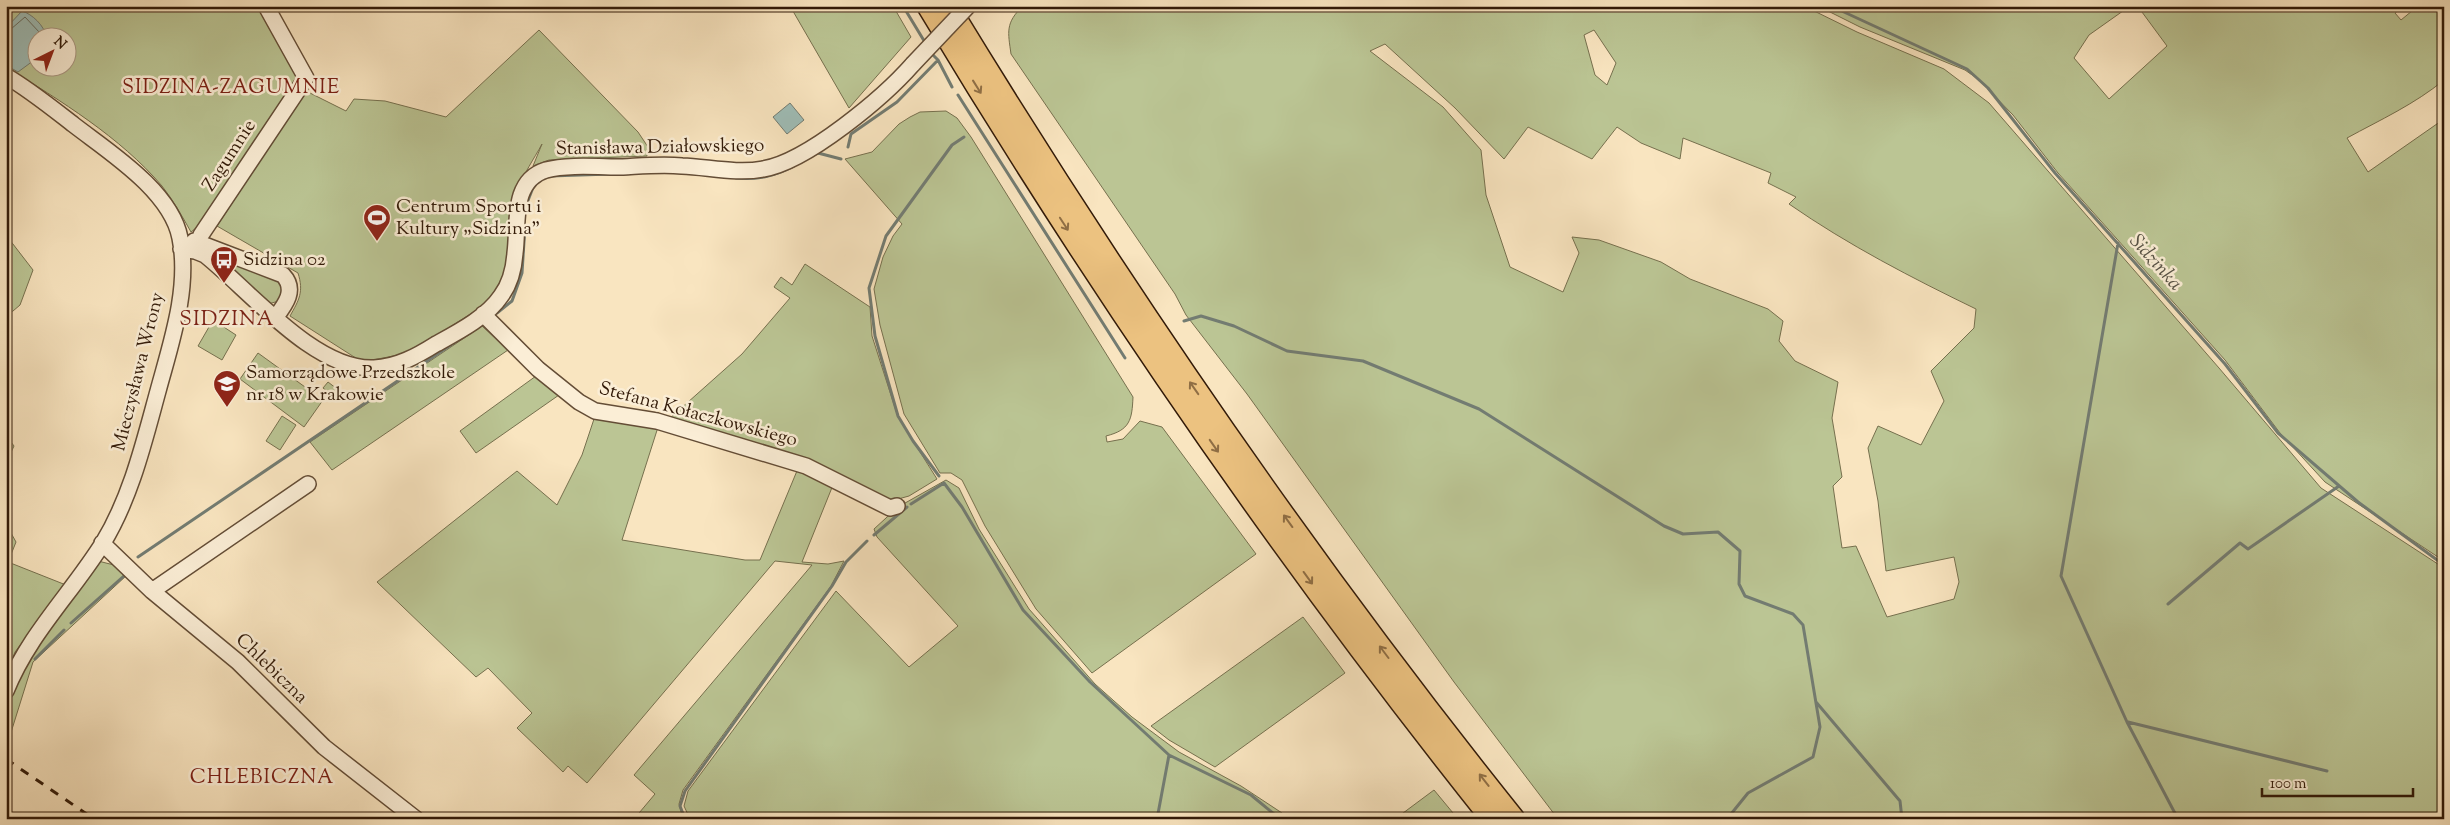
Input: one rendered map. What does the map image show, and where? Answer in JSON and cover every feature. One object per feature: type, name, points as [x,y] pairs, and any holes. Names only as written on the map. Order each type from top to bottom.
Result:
[{"type":"highway","points":[[928,6],[1047,199],[1193,417],[1326,603],[1492,819]]},
{"type":"highway","points":[[948,6],[1057,182],[1185,375],[1324,570],[1514,819]]},
{"type":"street","name":"Zagumnie","points":[[188,245],[306,78],[266,6]]},
{"type":"street","name":"Stanisława Działowskiego","points":[[188,245],[212,260],[257,304],[335,361],[358,368],[398,364],[420,354],[483,314],[500,298],[509,281],[516,253],[518,207],[526,187],[540,173],[556,169],[680,165],[748,171],[775,166],[830,136],[891,88],[968,6]]},
{"type":"street","name":"Mieczysława Wrony","points":[[6,76],[53,108],[134,172],[166,208],[188,245],[183,266],[180,296],[164,371],[129,489],[102,544],[28,645],[6,691]]},
{"type":"street","points":[[188,245],[284,275],[290,285],[289,295],[275,318]]},
{"type":"street","name":"Stefana Kołaczkowskiego","points":[[483,314],[538,370],[579,402],[595,411],[657,421],[806,466],[890,508],[897,506]]},
{"type":"street","points":[[152,591],[308,484]]},
{"type":"street","name":"Chlebiczna","points":[[102,544],[152,591],[238,662],[324,747],[416,819]]},
{"type":"green space","points":[[6,6],[261,6],[300,81],[207,219],[191,232],[174,202],[145,168],[109,136],[6,67]]},
{"type":"green space","points":[[790,6],[893,6],[911,37],[849,108]]},
{"type":"green space","points":[[1023,6],[1804,6],[1857,32],[1944,69],[1989,103],[2321,488],[2444,568],[2444,819],[1558,819],[1454,682],[1247,394],[1186,315],[1175,294],[1011,54],[1009,28],[1017,12]],"holes":[[[1594,30],[1616,63],[1607,85],[1595,75],[1584,35]],[[1385,44],[1455,108],[1504,159],[1528,127],[1592,159],[1617,127],[1641,143],[1680,159],[1683,138],[1771,173],[1768,183],[1796,197],[1789,204],[1811,219],[1881,260],[1976,309],[1974,328],[1931,371],[1944,401],[1921,445],[1878,426],[1868,448],[1878,501],[1886,571],[1954,557],[1959,582],[1954,599],[1887,617],[1856,546],[1842,548],[1833,486],[1842,477],[1832,418],[1838,382],[1795,361],[1779,341],[1783,321],[1768,309],[1690,279],[1661,262],[1599,240],[1572,237],[1579,253],[1563,292],[1510,267],[1486,195],[1481,150],[1443,107],[1370,51]]]},
{"type":"green space","points":[[1818,6],[2130,6],[2089,35],[2074,58],[2109,99],[2167,46],[2139,8],[2142,6],[2405,6],[2395,13],[2401,20],[2418,6],[2444,6],[2444,80],[2409,104],[2347,138],[2368,172],[2444,119],[2444,561],[2325,482],[2280,433],[2225,360],[2058,173],[2013,115],[1978,79],[1965,70],[1860,27]]},
{"type":"green space","name":"Centrum Sportu i Kultury „Sidzina”","points":[[539,30],[638,132],[648,147],[647,156],[549,160],[533,166],[542,144],[521,183],[515,205],[506,265],[494,293],[483,306],[409,353],[362,362],[290,316],[300,296],[301,285],[298,273],[217,226],[306,91],[346,111],[354,99],[385,101],[446,117]]},
{"type":"green space","points":[[946,111],[957,118],[971,137],[1133,397],[1132,412],[1128,423],[1120,431],[1106,436],[1107,442],[1123,439],[1140,421],[1162,427],[1256,554],[1092,673],[1036,609],[985,526],[962,480],[951,473],[940,473],[904,414],[880,325],[874,289],[883,257],[893,236],[902,224],[845,159],[872,152],[899,124],[920,112]]},
{"type":"green space","points":[[6,235],[33,270],[20,305],[6,317]]},
{"type":"green space","points":[[218,257],[278,277],[285,288],[279,301],[268,304]]},
{"type":"green space","points":[[805,264],[870,307],[872,336],[898,417],[937,479],[909,496],[891,501],[669,419],[742,354],[790,298],[774,287],[781,277],[792,285]]},
{"type":"green space","points":[[213,320],[236,335],[222,360],[198,346]]},
{"type":"green space","points":[[482,326],[508,350],[332,470],[310,442]]},
{"type":"green space","points":[[258,353],[323,400],[304,427],[240,379]]},
{"type":"green space","points":[[536,376],[559,395],[476,453],[460,431]]},
{"type":"green space","points":[[328,382],[341,392],[336,398],[323,388]]},
{"type":"green space","points":[[282,416],[296,425],[280,450],[266,441]]},
{"type":"green space","points":[[594,419],[659,424],[622,540],[745,560],[760,560],[799,466],[833,485],[802,562],[828,564],[844,561],[831,586],[683,790],[679,804],[683,819],[634,819],[655,794],[634,775],[812,565],[775,561],[587,783],[568,766],[563,772],[517,728],[532,713],[488,668],[476,677],[377,582],[517,471],[557,505],[582,455]]},
{"type":"green space","points":[[6,435],[14,446],[6,463]]},
{"type":"green space","points":[[946,480],[959,488],[979,529],[1029,609],[1095,684],[1132,717],[1179,752],[1241,786],[1282,813],[1277,819],[690,819],[684,806],[688,791],[836,591],[909,667],[958,626],[877,537],[874,529],[898,507]]},
{"type":"green space","points":[[6,524],[16,542],[8,562],[66,585],[15,652],[6,674]]},
{"type":"green space","points":[[98,561],[114,565],[127,575],[33,662],[8,742],[6,741],[6,706],[29,652]]},
{"type":"green space","points":[[1303,617],[1345,673],[1215,767],[1169,740],[1151,726]]},
{"type":"green space","points":[[1434,790],[1458,819],[1395,819]]},
{"type":"water","points":[[22,11],[30,15],[42,28],[28,28],[28,65],[18,72],[6,65],[6,28]]},
{"type":"water","points":[[790,103],[804,120],[787,134],[773,117]]},
{"type":"waterway","points":[[903,6],[926,44]]},
{"type":"waterway","name":"Sidzinka","points":[[1831,6],[1967,69],[1988,88],[2055,173],[2225,364],[2278,433],[2358,502],[2444,565]]},
{"type":"waterway","points":[[930,52],[938,60],[952,87]]},
{"type":"waterway","points":[[848,147],[851,134],[897,102],[938,60]]},
{"type":"waterway","points":[[958,95],[1125,358]]},
{"type":"waterway","points":[[939,476],[913,441],[898,416],[875,336],[869,288],[886,236],[952,145],[964,137]]},
{"type":"waterway","points":[[815,154],[818,153],[841,159]]},
{"type":"waterway","points":[[736,178],[766,176],[794,166]]},
{"type":"waterway","points":[[550,176],[611,174]]},
{"type":"waterway","points":[[527,203],[534,185]]},
{"type":"waterway","points":[[497,313],[512,301],[522,273],[525,226]]},
{"type":"waterway","points":[[2118,243],[2061,576],[2127,722],[2178,819]]},
{"type":"waterway","points":[[1184,321],[1201,316],[1234,326],[1287,351],[1363,361],[1479,409],[1664,526],[1683,534],[1718,532],[1740,551],[1739,584],[1745,596],[1793,614],[1803,625],[1820,727],[1813,757],[1748,793],[1727,819]]},
{"type":"waterway","points":[[138,557],[458,340]]},
{"type":"waterway","points":[[911,504],[944,483],[962,507],[1023,610],[1090,682],[1169,755],[1251,795],[1280,819]]},
{"type":"waterway","points":[[2168,604],[2240,543],[2248,549],[2339,486]]},
{"type":"waterway","points":[[874,535],[907,507]]},
{"type":"waterway","points":[[685,819],[680,806],[685,791],[832,586],[846,562],[867,541]]},
{"type":"waterway","points":[[71,623],[125,575]]},
{"type":"waterway","points":[[35,659],[64,630]]},
{"type":"waterway","points":[[1816,702],[1900,801],[1902,819]]},
{"type":"waterway","points":[[2128,722],[2327,771]]},
{"type":"waterway","points":[[1157,819],[1169,755]]},
{"type":"railway","points":[[6,759],[94,819]]},
{"type":"place","name":"Centrum Sportu i Kultury „Sidzina”","points":[[377,242]]},
{"type":"place","name":"Sidzina 02","points":[[224,284]]},
{"type":"place","name":"Samorządowe Przedszkole nr 18 w Krakowie","points":[[227,408]]},
{"type":"district","name":"SIDZINA-ZAGUMNIE","points":[[231,88]]},
{"type":"district","name":"SIDZINA","points":[[227,320]]},
{"type":"district","name":"CHLEBICZNA","points":[[262,778]]}]
